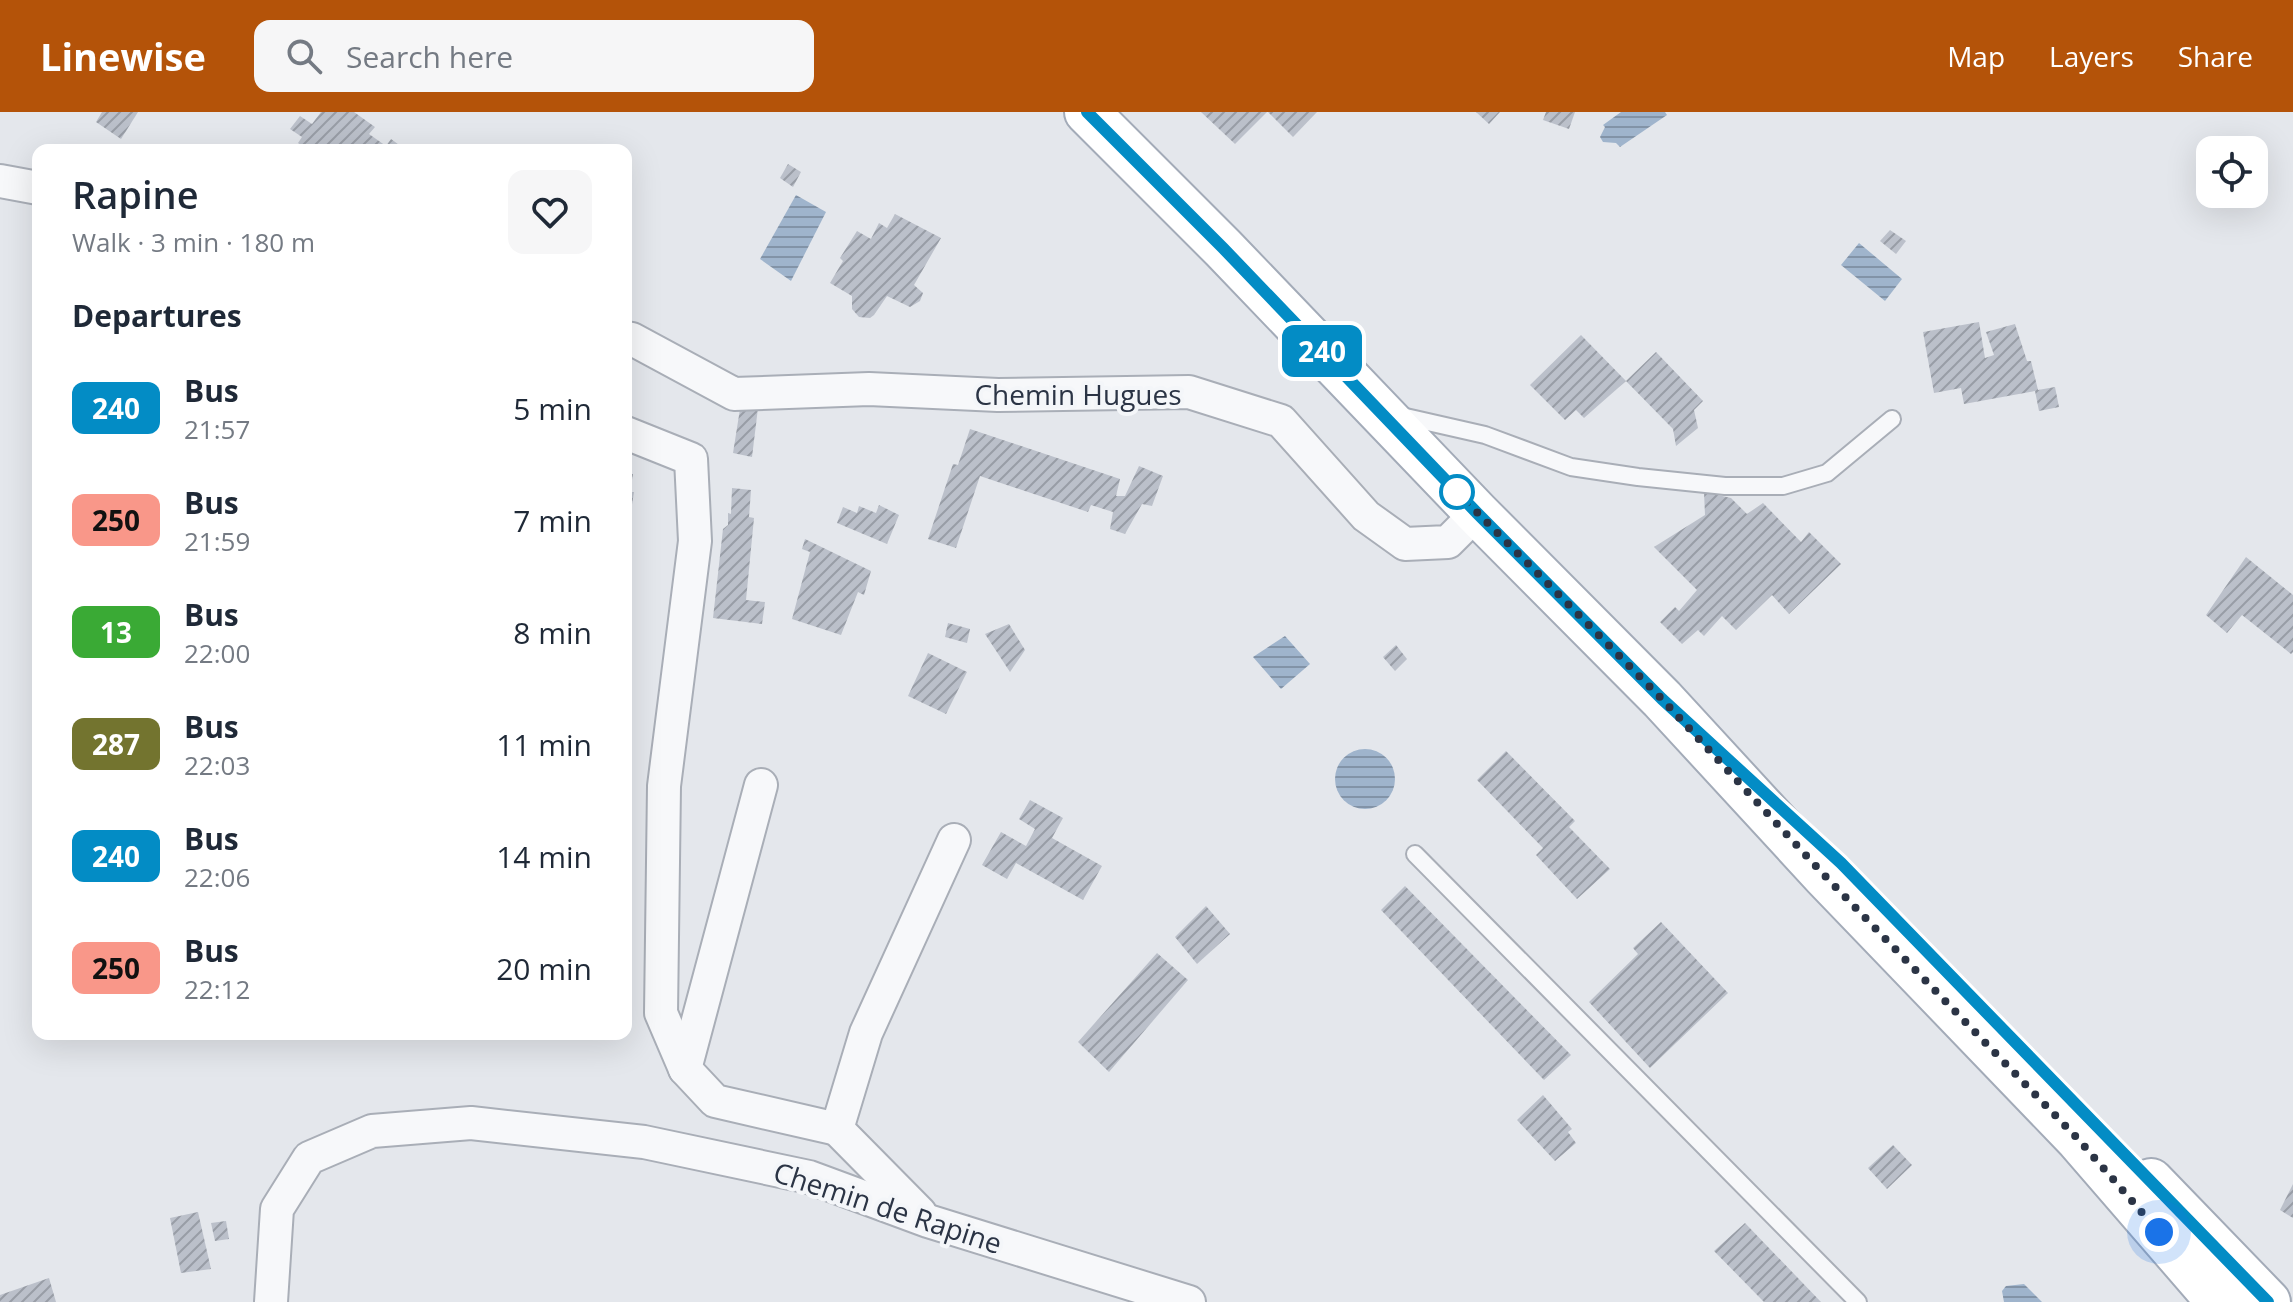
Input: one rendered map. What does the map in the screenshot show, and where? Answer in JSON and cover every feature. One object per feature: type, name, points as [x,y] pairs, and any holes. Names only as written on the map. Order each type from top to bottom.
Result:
[{"type":"main road","points":[[1087,112],[1662,699],[1825,876],[2078,1139],[2219,1302]]},
{"type":"main road","points":[[1662,699],[1841,863],[2268,1302]]},
{"type":"street","points":[[0,181],[32,187]]},
{"type":"street","name":"Chemin Hugues","points":[[632,339],[734,394],[869,389],[998,395],[1189,392],[1281,421],[1366,516],[1405,544],[1448,542],[1477,513]]},
{"type":"street","points":[[632,435],[691,459],[695,541],[664,786],[661,1013],[685,1069],[715,1101],[837,1129],[928,1221]]},
{"type":"street","points":[[685,1069],[761,785]]},
{"type":"street","points":[[837,1129],[866,1033],[954,840]]},
{"type":"street","name":"Chemin de Rapine","points":[[271,1302],[277,1209],[309,1158],[372,1131],[471,1123],[644,1142],[809,1177],[928,1221],[1189,1302]]},
{"type":"lane","points":[[1380,411],[1485,435],[1571,467],[1725,486],[1783,486],[1827,473],[1892,419]]},
{"type":"lane","points":[[1415,854],[1858,1302]]},
{"type":"water","points":[[1621,112],[1665,112],[1667,115],[1620,147],[1616,143],[1603,142],[1600,137],[1605,127],[1603,125]]},
{"type":"water","points":[[796,195],[826,212],[791,281],[760,259]]},
{"type":"water","points":[[1859,243],[1902,279],[1885,301],[1841,265]]},
{"type":"water","points":[[1285,636],[1310,664],[1281,689],[1253,657]]},
{"type":"water","points":[[1365,749],[1376,751],[1386,758],[1393,768],[1393,790],[1386,800],[1376,807],[1365,809],[1354,807],[1344,800],[1337,790],[1335,779],[1337,768],[1344,758],[1354,751]]},
{"type":"water","points":[[2024,1284],[2042,1302],[2004,1302],[2002,1291],[2006,1286]]},
{"type":"building","points":[[102,112],[138,112],[121,139],[96,122]]},
{"type":"building","points":[[321,112],[354,112],[375,127],[369,134],[383,144],[299,144],[302,137],[290,129],[300,116],[312,124]]},
{"type":"building","points":[[1201,112],[1267,112],[1235,144]]},
{"type":"building","points":[[1268,112],[1317,112],[1293,137]]},
{"type":"building","points":[[1476,112],[1500,112],[1489,124]]},
{"type":"building","points":[[1546,112],[1575,112],[1569,129],[1543,120]]},
{"type":"building","points":[[788,164],[801,172],[793,187],[780,178]]},
{"type":"building","points":[[895,214],[941,238],[914,285],[923,293],[920,301],[910,307],[887,296],[870,318],[859,317],[852,309],[852,296],[830,283],[843,261],[840,258],[857,231],[871,239],[879,223],[887,228]]},
{"type":"building","points":[[1890,230],[1906,241],[1896,254],[1880,241]]},
{"type":"building","points":[[1979,322],[1985,358],[1994,355],[1986,332],[2015,324],[2027,361],[2031,361],[2038,390],[2055,387],[2059,407],[2039,411],[2035,391],[1964,404],[1961,388],[1934,393],[1923,332]]},
{"type":"building","points":[[1581,335],[1626,381],[1584,418],[1576,410],[1565,420],[1530,385]]},
{"type":"building","points":[[1656,352],[1703,401],[1694,410],[1698,428],[1676,446],[1673,429],[1626,381]]},
{"type":"building","points":[[758,408],[752,457],[733,453],[740,409]]},
{"type":"building","points":[[970,429],[1120,479],[1116,496],[1125,496],[1139,466],[1163,476],[1152,506],[1142,504],[1125,534],[1110,529],[1113,512],[1091,505],[1088,512],[980,476],[956,548],[928,539],[953,464],[958,465]]},
{"type":"building","points":[[732,488],[751,490],[749,517],[754,518],[746,600],[765,602],[762,624],[713,618],[723,529],[728,525],[728,513],[731,514]]},
{"type":"building","points":[[1704,492],[1731,498],[1747,514],[1763,503],[1801,542],[1809,532],[1841,564],[1789,614],[1772,595],[1736,630],[1722,616],[1704,636],[1698,630],[1682,644],[1660,622],[1675,607],[1679,611],[1697,590],[1654,547],[1705,515]]},
{"type":"building","points":[[879,505],[899,515],[887,544],[837,523],[843,507],[857,513],[859,506],[876,513]]},
{"type":"building","points":[[805,539],[871,571],[864,595],[858,592],[841,635],[792,619],[810,552],[802,549]]},
{"type":"building","points":[[2246,557],[2293,595],[2291,654],[2242,615],[2227,633],[2206,615]]},
{"type":"building","points":[[948,623],[970,629],[967,643],[945,637]]},
{"type":"building","points":[[1009,624],[1025,650],[1010,672],[985,634]]},
{"type":"building","points":[[1396,645],[1407,659],[1395,671],[1383,657]]},
{"type":"building","points":[[928,653],[967,672],[946,714],[908,696]]},
{"type":"building","points":[[1506,751],[1575,821],[1569,827],[1610,869],[1577,899],[1536,855],[1543,848],[1477,780]]},
{"type":"building","points":[[1030,800],[1063,818],[1052,838],[1102,866],[1083,900],[1016,863],[1007,879],[982,865],[1001,832],[1026,846],[1035,829],[1019,819]]},
{"type":"building","points":[[1405,886],[1571,1055],[1544,1080],[1381,910]]},
{"type":"building","points":[[1206,906],[1230,934],[1197,964],[1175,937]]},
{"type":"building","points":[[1661,922],[1728,993],[1650,1068],[1589,1002],[1638,954],[1633,948]]},
{"type":"building","points":[[1157,953],[1188,980],[1109,1072],[1078,1042]]},
{"type":"building","points":[[1543,1095],[1572,1129],[1568,1132],[1576,1143],[1555,1161],[1517,1120]]},
{"type":"building","points":[[1893,1145],[1912,1165],[1887,1189],[1868,1168]]},
{"type":"building","points":[[2293,1184],[2293,1218],[2280,1210]]},
{"type":"building","points":[[198,1212],[211,1269],[181,1273],[170,1218]]},
{"type":"building","points":[[226,1221],[229,1239],[215,1241],[211,1223]]},
{"type":"building","points":[[1745,1223],[1821,1302],[1764,1302],[1714,1251]]},
{"type":"building","points":[[49,1278],[56,1302],[0,1302],[0,1295]]},
{"type":"bus line","name":"240","points":[[1087,112],[1662,699],[1841,863],[2268,1302]]},
{"type":"route","points":[[1457,492],[1662,699],[1825,876],[2078,1139],[2159,1232]]}]
